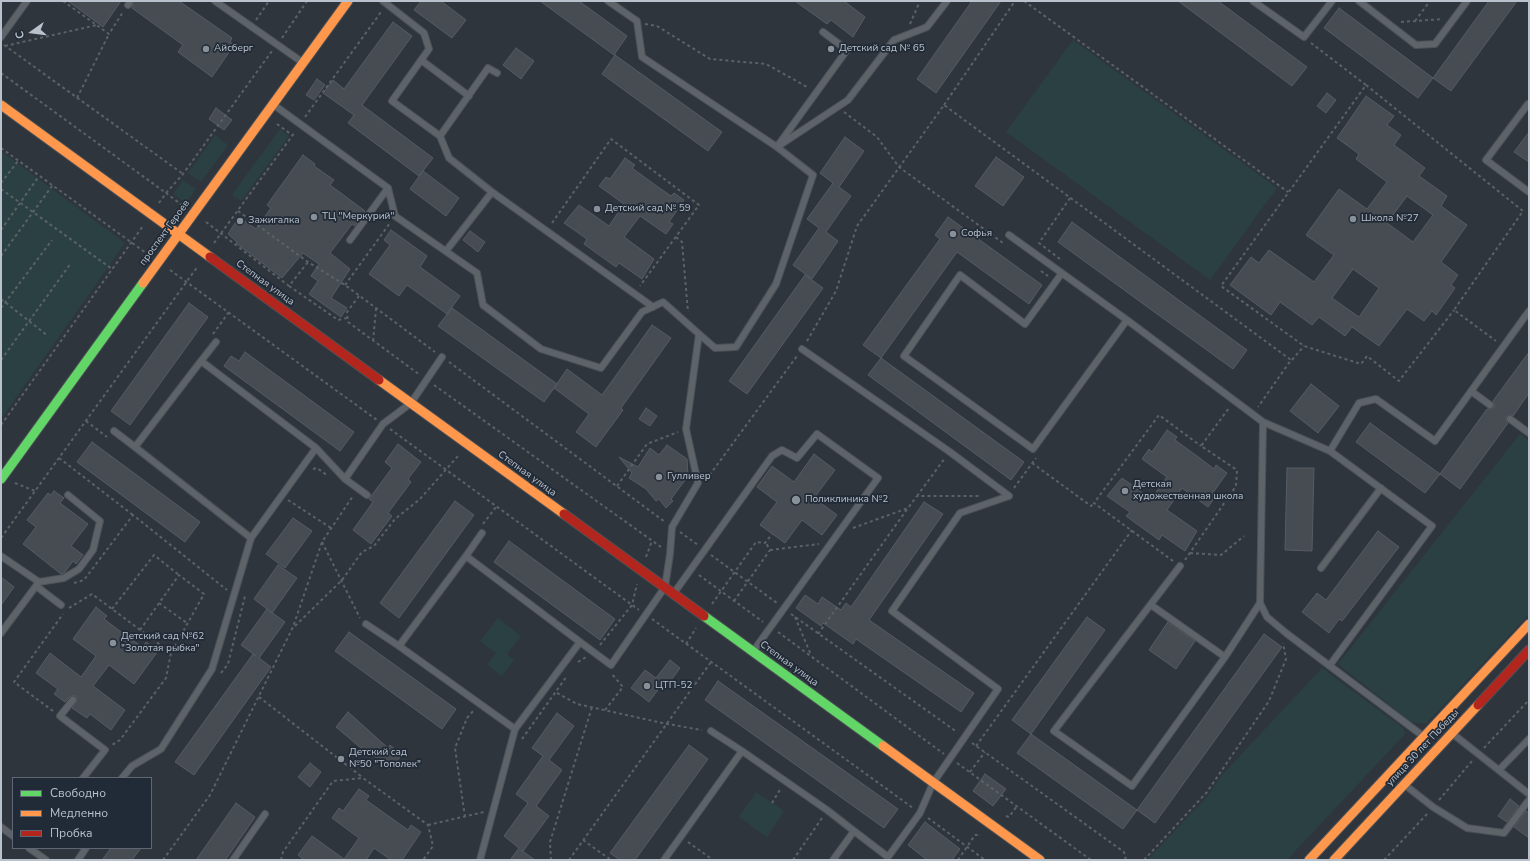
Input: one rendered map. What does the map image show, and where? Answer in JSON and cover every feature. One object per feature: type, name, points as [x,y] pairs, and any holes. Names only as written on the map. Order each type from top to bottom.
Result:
[{"type":"street","name":"проспект Героев","points":[[2,479],[348,1]]},
{"type":"street","name":"Степная улица","points":[[1,105],[1040,860]]},
{"type":"street","points":[[1309,860],[1529,624]]},
{"type":"street","name":"улица 30 лет Победы","points":[[1334,860],[1529,650]]},
{"type":"lane","points":[[1,37],[27,1]]},
{"type":"lane","points":[[215,1],[303,63]]},
{"type":"lane","points":[[273,104],[299,125],[388,188],[395,216],[477,273],[483,305],[541,348],[601,368],[642,312],[663,302],[715,348],[736,347],[776,284],[813,174],[777,147],[642,57],[636,21],[608,1]]},
{"type":"lane","points":[[777,147],[848,100],[894,40],[928,28],[947,1]]},
{"type":"lane","points":[[1253,1],[1304,37],[1332,1]]},
{"type":"lane","points":[[1359,1],[1416,45],[1435,44],[1467,1]]},
{"type":"lane","points":[[385,3],[424,32],[429,49],[392,101],[440,136],[449,158],[492,192],[653,307]]},
{"type":"lane","points":[[777,147],[847,50],[823,32]]},
{"type":"lane","points":[[421,60],[469,96]]},
{"type":"lane","points":[[440,136],[488,68],[497,73]]},
{"type":"lane","points":[[1529,105],[1528,104],[1486,160],[1529,192]]},
{"type":"lane","points":[[350,240],[388,188]]},
{"type":"lane","points":[[446,251],[492,192]]},
{"type":"lane","points":[[1009,235],[1127,320],[1263,422],[1330,451],[1432,526],[1330,666]]},
{"type":"lane","points":[[1062,274],[1025,324],[960,275],[904,356],[1033,449],[1127,320]]},
{"type":"lane","points":[[1330,451],[1359,403],[1376,399],[1435,441],[1529,311]]},
{"type":"lane","points":[[466,556],[611,665],[665,588],[672,527],[698,483],[686,429],[699,334]]},
{"type":"lane","points":[[135,447],[216,342]]},
{"type":"lane","points":[[802,349],[950,452],[1009,496]]},
{"type":"lane","points":[[345,479],[383,424],[411,403],[442,357]]},
{"type":"lane","points":[[201,361],[316,448],[345,479],[367,495]]},
{"type":"lane","points":[[1471,391],[1490,405]]},
{"type":"lane","points":[[1510,419],[1529,433]]},
{"type":"lane","points":[[1263,422],[1260,603],[1267,617],[1424,737]]},
{"type":"lane","points":[[114,431],[251,538]]},
{"type":"lane","points":[[674,594],[772,456],[782,450],[797,458],[817,434],[878,478],[753,652]]},
{"type":"lane","points":[[123,777],[132,766],[161,749],[212,668],[251,538],[316,448]]},
{"type":"lane","points":[[1320,568],[1381,488]]},
{"type":"lane","points":[[1,633],[37,584],[64,578],[79,569],[93,550],[100,521],[68,495]]},
{"type":"lane","points":[[711,731],[827,810],[890,859],[920,813],[933,782],[998,690],[892,611],[960,513],[1009,496]]},
{"type":"lane","points":[[398,646],[482,534]]},
{"type":"lane","points":[[1,556],[61,605]]},
{"type":"lane","points":[[1180,566],[1054,730],[1132,786],[1225,657],[1260,603]]},
{"type":"lane","points":[[1151,605],[1225,657]]},
{"type":"lane","points":[[366,624],[514,729]]},
{"type":"lane","points":[[480,860],[514,729],[580,642]]},
{"type":"lane","points":[[73,700],[60,716],[105,750],[84,777]]},
{"type":"lane","points":[[1452,733],[1529,794]]},
{"type":"lane","points":[[1499,770],[1529,739]]},
{"type":"lane","points":[[664,860],[742,751]]},
{"type":"lane","points":[[1404,784],[1433,807],[1467,828],[1504,833],[1529,800]]},
{"type":"lane","points":[[232,860],[265,814]]},
{"type":"lane","points":[[1,827],[12,835]]},
{"type":"lane","points":[[833,860],[854,831]]},
{"type":"lane","points":[[32,849],[46,860]]},
{"type":"lane","points":[[78,860],[85,849]]},
{"type":"path","points":[[63,1],[109,34]]},
{"type":"path","points":[[251,26],[268,1]]},
{"type":"path","points":[[1,73],[166,193],[183,174],[277,45],[307,1]]},
{"type":"path","points":[[905,36],[920,1]]},
{"type":"path","points":[[705,482],[802,349],[836,291],[857,226],[944,105],[1015,1]]},
{"type":"path","points":[[1024,1],[1288,192]]},
{"type":"path","points":[[1415,21],[1430,1]]},
{"type":"path","points":[[77,98],[109,34],[129,3]]},
{"type":"path","points":[[1,538],[238,211],[385,3]]},
{"type":"path","points":[[1388,23],[1454,19]]},
{"type":"path","points":[[636,21],[657,26],[710,59],[766,64],[816,93]]},
{"type":"path","points":[[5,46],[97,25]]},
{"type":"path","points":[[1304,37],[1366,85],[1523,211],[1454,310],[1399,382],[1368,356],[1361,364],[1304,346],[1221,286],[1366,85]]},
{"type":"path","points":[[1,43],[183,174]]},
{"type":"path","points":[[944,105],[1291,360]]},
{"type":"path","points":[[837,107],[877,137],[899,167],[1006,245]]},
{"type":"path","points":[[265,115],[292,135]]},
{"type":"path","points":[[546,231],[612,139],[700,205],[634,294]]},
{"type":"path","points":[[1,148],[985,860]]},
{"type":"path","points":[[1,183],[18,161]]},
{"type":"path","points":[[1,230],[39,176]]},
{"type":"path","points":[[1,256],[52,186]]},
{"type":"path","points":[[1,189],[112,269]]},
{"type":"path","points":[[1064,262],[1039,243],[1070,198]]},
{"type":"path","points":[[238,211],[308,262],[345,285],[818,634],[1124,852],[1126,860]]},
{"type":"path","points":[[345,285],[395,216]]},
{"type":"path","points":[[221,233],[289,286],[338,320],[348,318]]},
{"type":"path","points":[[676,237],[682,242],[689,325]]},
{"type":"path","points":[[1,308],[52,240]]},
{"type":"path","points":[[1,425],[131,242]]},
{"type":"path","points":[[289,286],[308,262]]},
{"type":"path","points":[[1,360],[71,263]]},
{"type":"path","points":[[1037,268],[1056,282]]},
{"type":"path","points":[[359,296],[347,312],[348,322],[426,380],[670,554]]},
{"type":"path","points":[[1,299],[48,336]]},
{"type":"path","points":[[373,341],[376,309]]},
{"type":"path","points":[[1454,310],[1503,347]]},
{"type":"path","points":[[1258,408],[1291,360],[1304,346]]},
{"type":"path","points":[[1202,446],[1234,400]]},
{"type":"path","points":[[1032,463],[1091,506],[1158,415],[1237,470],[1236,486],[1180,566],[1094,503]]},
{"type":"path","points":[[86,421],[108,438]]},
{"type":"path","points":[[617,486],[646,444],[686,429]]},
{"type":"path","points":[[294,627],[342,580],[362,552],[374,546],[395,519],[420,499],[445,469],[468,445]]},
{"type":"path","points":[[818,634],[950,452]]},
{"type":"path","points":[[1009,496],[1036,457]]},
{"type":"path","points":[[59,458],[134,515],[227,590],[235,592]]},
{"type":"path","points":[[2,479],[35,492]]},
{"type":"path","points":[[163,860],[210,795],[294,627],[322,542],[358,488]]},
{"type":"path","points":[[282,496],[331,528]]},
{"type":"path","points":[[917,496],[986,496]]},
{"type":"path","points":[[838,534],[908,508]]},
{"type":"path","points":[[71,584],[84,580],[134,515]]},
{"type":"path","points":[[976,746],[1132,530]]},
{"type":"path","points":[[765,543],[772,534]]},
{"type":"path","points":[[1190,553],[1221,555],[1244,536]]},
{"type":"path","points":[[576,663],[587,656],[590,657],[632,605],[641,570],[652,541]]},
{"type":"path","points":[[686,644],[756,542],[765,543],[770,550]]},
{"type":"path","points":[[734,601],[770,550],[831,543]]},
{"type":"path","points":[[105,750],[120,740],[166,678],[171,653],[204,594],[154,555],[112,609]]},
{"type":"path","points":[[691,569],[1091,860]]},
{"type":"path","points":[[140,630],[179,575]]},
{"type":"path","points":[[227,590],[229,583]]},
{"type":"path","points":[[60,716],[14,682],[66,610],[92,594],[171,653]]},
{"type":"path","points":[[159,603],[187,623]]},
{"type":"path","points":[[794,616],[811,656]]},
{"type":"path","points":[[1144,860],[1207,792],[1269,701],[1286,659],[1280,628]]},
{"type":"path","points":[[569,860],[712,662]]},
{"type":"path","points":[[606,710],[623,687],[608,669],[611,665]]},
{"type":"path","points":[[522,740],[568,675]]},
{"type":"path","points":[[556,693],[577,704],[667,724],[711,731]]},
{"type":"path","points":[[259,697],[363,778],[428,825],[433,846],[423,860]]},
{"type":"path","points":[[1384,860],[1433,807],[1478,754],[1529,700]]},
{"type":"path","points":[[551,860],[550,842],[592,707]]},
{"type":"path","points":[[465,816],[455,748],[466,718],[475,708]]},
{"type":"path","points":[[970,772],[985,752]]},
{"type":"path","points":[[281,860],[282,852],[333,781],[363,778]]},
{"type":"path","points":[[772,802],[786,781]]},
{"type":"path","points":[[428,825],[493,810]]},
{"type":"path","points":[[793,860],[827,810]]},
{"type":"path","points":[[681,837],[713,860]]},
{"type":"path","points":[[583,840],[611,860]]},
{"type":"green space","points":[[1073,40],[1277,188],[1210,280],[1006,132]]},
{"type":"green space","points":[[280,129],[289,136],[241,201],[232,195]]},
{"type":"green space","points":[[215,135],[228,145],[201,182],[188,173]]},
{"type":"green space","points":[[1,151],[125,243],[1,419]]},
{"type":"green space","points":[[183,180],[196,189],[186,203],[173,194]]},
{"type":"green space","points":[[1520,434],[1529,441],[1529,614],[1426,724],[1411,722],[1338,664]]},
{"type":"green space","points":[[498,618],[521,636],[507,654],[514,660],[502,676],[487,665],[496,653],[480,641]]},
{"type":"green space","points":[[1322,668],[1403,728],[1405,734],[1287,860],[1147,860],[1207,797],[1222,775]]},
{"type":"green space","points":[[756,792],[784,811],[767,837],[739,817]]},
{"type":"building","points":[[68,1],[121,1],[103,27]]},
{"type":"building","points":[[134,1],[179,1],[232,38],[230,42],[234,45],[212,77],[178,52],[183,45],[132,8]]},
{"type":"building","points":[[421,1],[441,1],[466,20],[452,38],[414,10]]},
{"type":"building","points":[[540,1],[579,1],[627,36],[614,55]]},
{"type":"building","points":[[795,1],[844,1],[865,17],[853,37],[831,20],[827,24]]},
{"type":"building","points":[[972,1],[1001,1],[936,93],[917,79]]},
{"type":"building","points":[[1178,1],[1218,1],[1307,67],[1292,86]]},
{"type":"building","points":[[1489,1],[1517,1],[1451,91],[1433,78]]},
{"type":"building","points":[[1339,8],[1433,78],[1418,98],[1324,28]]},
{"type":"building","points":[[393,22],[412,36],[362,105],[433,158],[419,176],[348,123],[354,115],[323,93],[333,80],[344,89]]},
{"type":"building","points":[[516,48],[534,61],[521,79],[503,65]]},
{"type":"building","points":[[615,55],[722,132],[708,151],[602,74]]},
{"type":"building","points":[[317,79],[325,85],[314,100],[306,95]]},
{"type":"building","points":[[1327,93],[1336,100],[1326,113],[1317,106]]},
{"type":"building","name":"Школа №27","points":[[1366,96],[1394,116],[1387,125],[1401,135],[1394,145],[1425,168],[1419,176],[1447,196],[1441,206],[1467,225],[1441,262],[1458,275],[1451,285],[1455,288],[1436,315],[1432,311],[1424,321],[1407,309],[1379,346],[1352,327],[1345,336],[1319,317],[1312,325],[1280,302],[1271,315],[1230,285],[1251,257],[1259,263],[1269,250],[1314,282],[1334,255],[1306,235],[1339,189],[1367,209],[1387,182],[1356,159],[1359,154],[1337,138]],"holes":[[[1407,196],[1433,215],[1413,242],[1387,223]],[[1353,269],[1379,288],[1359,317],[1332,298]]]},
{"type":"building","points":[[216,108],[232,120],[224,130],[209,119]]},
{"type":"building","points":[[1529,132],[1529,162],[1514,152]]},
{"type":"building","points":[[845,137],[864,151],[839,187],[851,196],[826,232],[838,241],[812,279],[793,265],[819,228],[807,219],[833,183],[820,173]]},
{"type":"building","name":"ТЦ \"Меркурий\"","points":[[303,155],[315,164],[314,166],[334,180],[330,185],[365,211],[355,226],[352,224],[330,253],[350,269],[331,298],[347,308],[341,317],[309,294],[318,281],[311,276],[319,264],[303,253],[282,278],[236,243],[237,242],[228,234],[239,217],[256,229],[271,208],[267,205]]},
{"type":"building","points":[[996,157],[1024,177],[1003,206],[975,186]]},
{"type":"building","points":[[625,158],[635,165],[632,168],[658,187],[671,196],[674,193],[684,200],[669,222],[673,224],[666,234],[640,216],[624,237],[654,259],[642,279],[619,263],[616,267],[584,244],[587,239],[564,223],[579,205],[609,226],[624,204],[599,186],[606,177],[610,179]]},
{"type":"building","points":[[423,171],[459,198],[446,216],[410,189]]},
{"type":"building","points":[[948,217],[1042,285],[1029,304],[957,252],[881,358],[863,345],[940,239],[935,235]]},
{"type":"building","points":[[1072,222],[1247,350],[1233,369],[1058,242]]},
{"type":"building","points":[[391,230],[427,256],[420,267],[460,296],[447,314],[407,285],[399,296],[369,274],[390,245],[384,240]]},
{"type":"building","points":[[470,231],[485,242],[478,252],[463,240]]},
{"type":"building","points":[[805,275],[823,288],[747,394],[729,381]]},
{"type":"building","points":[[189,303],[208,317],[130,425],[111,411]]},
{"type":"building","points":[[452,308],[557,384],[544,402],[438,326]]},
{"type":"building","points":[[652,325],[671,338],[621,408],[623,410],[596,447],[576,432],[589,414],[554,388],[567,369],[602,395]]},
{"type":"building","points":[[245,352],[354,432],[340,451],[224,366],[231,356],[239,361]]},
{"type":"building","points":[[1529,352],[1529,393],[1513,416],[1509,415],[1506,417],[1508,423],[1460,489],[1440,474],[1487,409],[1494,407],[1493,401]]},
{"type":"building","points":[[881,358],[1024,462],[1011,480],[868,375]]},
{"type":"building","points":[[1311,384],[1339,406],[1318,433],[1290,411]]},
{"type":"building","points":[[646,408],[657,416],[650,426],[639,419]]},
{"type":"building","points":[[1370,423],[1440,474],[1425,493],[1356,442]]},
{"type":"building","name":"Детская художественная школа","points":[[1167,430],[1177,437],[1175,440],[1214,469],[1216,465],[1227,473],[1212,494],[1215,497],[1208,507],[1182,488],[1167,510],[1197,531],[1185,551],[1162,535],[1159,540],[1126,516],[1130,512],[1107,496],[1122,478],[1151,499],[1167,477],[1142,459],[1149,449],[1152,452]]},
{"type":"building","points":[[92,442],[200,522],[185,542],[77,462]]},
{"type":"building","points":[[398,444],[421,462],[408,479],[411,482],[388,513],[392,516],[371,544],[353,530],[373,502],[369,499],[392,468],[385,462]]},
{"type":"building","name":"Гулливер","points":[[667,445],[687,459],[688,476],[671,499],[673,501],[666,508],[659,499],[656,501],[646,489],[629,478],[632,473],[619,457],[638,467],[650,448],[659,455]]},
{"type":"building","name":"Поликлиника №2","points":[[814,454],[835,470],[814,498],[837,515],[822,535],[802,520],[785,543],[760,525],[777,502],[757,487],[772,466],[794,482]]},
{"type":"building","points":[[1287,468],[1314,468],[1312,551],[1285,550]]},
{"type":"building","points":[[54,491],[64,498],[60,503],[88,524],[71,546],[83,555],[76,564],[73,561],[64,573],[61,574],[23,544],[36,527],[27,520],[48,493],[51,495]]},
{"type":"building","points":[[455,501],[474,515],[399,618],[380,603]]},
{"type":"building","points":[[924,502],[943,514],[869,620],[974,693],[961,712],[856,639],[853,644],[823,623],[821,626],[796,608],[805,595],[818,604],[822,597],[841,610],[846,603],[851,607]]},
{"type":"building","points":[[293,518],[312,531],[285,568],[266,554]]},
{"type":"building","points":[[1378,531],[1399,547],[1342,621],[1339,619],[1329,633],[1302,612],[1317,593],[1326,600]]},
{"type":"building","points":[[509,541],[615,619],[600,640],[494,562]]},
{"type":"building","points":[[278,565],[297,578],[272,613],[254,599]]},
{"type":"building","points":[[1,577],[14,587],[1,605]]},
{"type":"building","points":[[96,607],[107,616],[104,619],[129,638],[143,647],[146,642],[158,651],[134,684],[109,665],[93,686],[125,710],[111,730],[90,714],[87,718],[72,708],[77,701],[76,696],[71,696],[65,702],[54,694],[58,689],[36,673],[50,653],[81,677],[96,656],[73,639]]},
{"type":"building","points":[[267,609],[285,622],[259,658],[271,667],[194,775],[175,762],[253,654],[256,656],[241,645]]},
{"type":"building","points":[[1087,617],[1105,630],[1031,734],[1012,720]]},
{"type":"building","points":[[1168,622],[1195,641],[1176,669],[1149,650]]},
{"type":"building","points":[[349,632],[456,709],[442,729],[335,651]]},
{"type":"building","points":[[1264,634],[1282,647],[1155,823],[1137,810]]},
{"type":"building","name":"ЦТП-52","points":[[670,660],[680,668],[667,686],[663,683],[649,702],[631,688],[645,670],[656,678]]},
{"type":"building","points":[[718,681],[898,809],[884,828],[705,700]]},
{"type":"building","points":[[348,712],[388,748],[390,745],[402,755],[390,769],[369,752],[368,754],[336,727]]},
{"type":"building","points":[[557,713],[574,726],[549,760],[562,770],[536,806],[549,816],[523,851],[521,850],[535,860],[510,860],[519,848],[504,836],[528,803],[516,794],[543,756],[532,748]]},
{"type":"building","points":[[1031,734],[1137,810],[1123,829],[1017,753]]},
{"type":"building","points":[[689,745],[708,759],[635,860],[620,860],[610,853]]},
{"type":"building","points":[[310,763],[321,772],[310,787],[298,777]]},
{"type":"building","points":[[985,774],[1006,789],[993,806],[973,791]]},
{"type":"building","points":[[359,789],[369,796],[366,800],[408,830],[411,825],[421,832],[402,860],[391,860],[374,848],[366,860],[304,860],[298,855],[312,836],[344,859],[359,838],[332,818],[339,808],[343,811]]},
{"type":"building","points":[[1510,799],[1519,806],[1507,822],[1498,816]]},
{"type":"building","points":[[236,803],[255,817],[231,852],[225,860],[196,860]]},
{"type":"building","points":[[1526,811],[1529,813],[1529,838],[1514,827]]},
{"type":"building","points":[[925,822],[960,849],[952,860],[927,860],[908,845]]},
{"type":"building","points":[[110,849],[140,849],[132,860],[102,860]]},
{"type":"traffic: fast","points":[[1,479],[143,283]]},
{"type":"traffic: fast","points":[[704,616],[883,746]]},
{"type":"traffic: slow","points":[[143,283],[348,1]]},
{"type":"traffic: slow","points":[[1,105],[210,257]]},
{"type":"traffic: slow","points":[[379,380],[564,514]]},
{"type":"traffic: slow","points":[[1309,860],[1529,624]]},
{"type":"traffic: slow","points":[[1334,860],[1478,705]]},
{"type":"traffic: slow","points":[[883,746],[1040,860]]},
{"type":"traffic: jam","points":[[210,257],[379,380]]},
{"type":"traffic: jam","points":[[564,514],[704,616]]},
{"type":"traffic: jam","points":[[1478,705],[1529,650]]},
{"type":"place","name":"Айсберг","points":[[206,49]]},
{"type":"place","name":"Детский сад № 65","points":[[831,49]]},
{"type":"place","name":"Детский сад № 59","points":[[597,209]]},
{"type":"place","name":"ТЦ \"Меркурий\"","points":[[314,217]]},
{"type":"place","name":"Школа №27","points":[[1353,219]]},
{"type":"place","name":"Зажигалка","points":[[240,221]]},
{"type":"place","name":"Софья","points":[[953,234]]},
{"type":"place","name":"Гулливер","points":[[659,477]]},
{"type":"place","name":"Детская художественная школа","points":[[1125,491]]},
{"type":"place","name":"Поликлиника №2","points":[[796,500]]},
{"type":"place","name":"Детский сад №62 \"Золотая рыбка\"","points":[[113,643]]},
{"type":"place","name":"ЦТП-52","points":[[647,686]]},
{"type":"place","name":"Детский сад №50 \"Тополек\"","points":[[341,759]]}]
